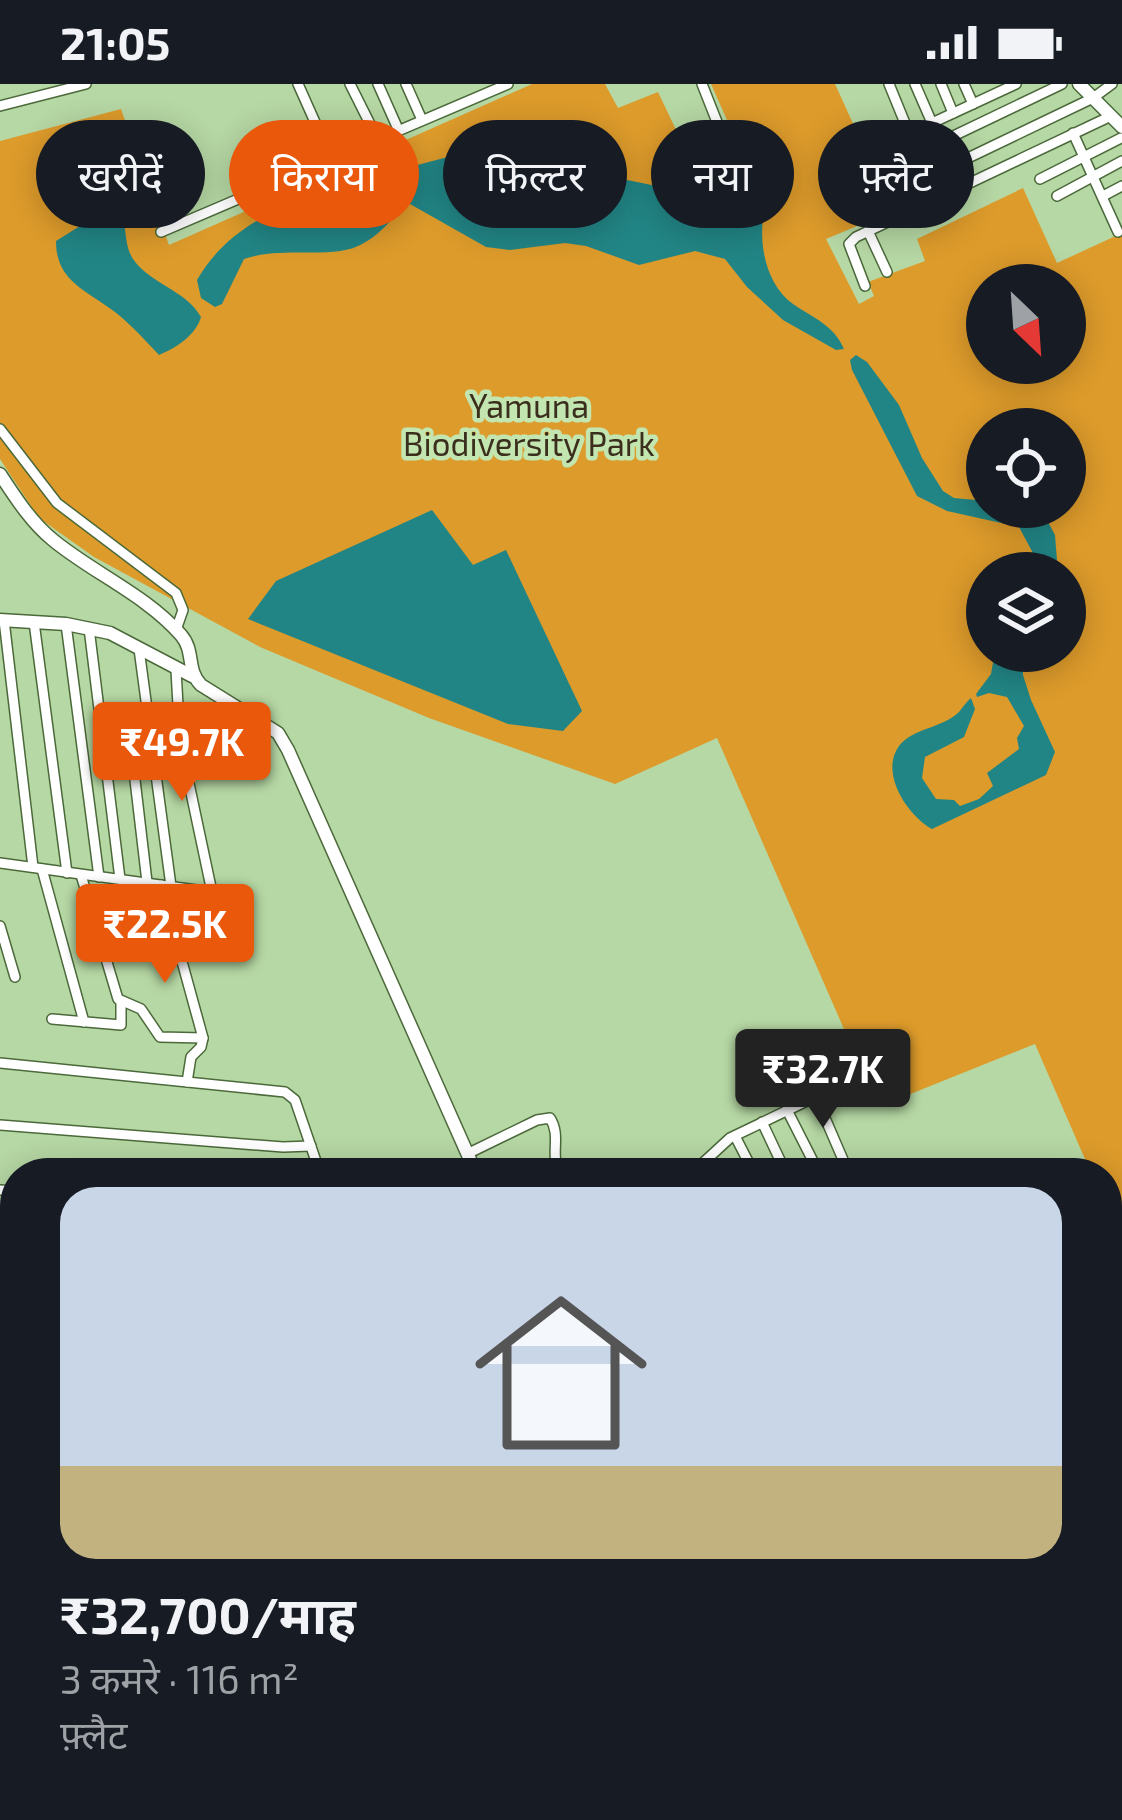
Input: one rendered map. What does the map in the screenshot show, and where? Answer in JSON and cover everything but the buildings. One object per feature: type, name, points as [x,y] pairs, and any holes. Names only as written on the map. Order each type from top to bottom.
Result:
[{"type":"street","points":[[0,106],[86,84]]},
{"type":"street","points":[[298,84],[315,120]]},
{"type":"street","points":[[350,84],[368,120]]},
{"type":"street","points":[[378,84],[394,120]]},
{"type":"street","points":[[406,84],[422,119]]},
{"type":"street","points":[[419,120],[508,84]]},
{"type":"street","points":[[702,84],[716,120]]},
{"type":"street","points":[[889,84],[904,120]]},
{"type":"street","points":[[915,84],[931,120]]},
{"type":"street","points":[[941,84],[953,113]]},
{"type":"street","points":[[964,84],[973,104]]},
{"type":"street","points":[[938,120],[996,88],[1016,84]]},
{"type":"street","points":[[974,126],[1062,84]]},
{"type":"street","points":[[1079,84],[1122,127]]},
{"type":"street","points":[[974,156],[1093,98],[1112,84]]},
{"type":"street","points":[[865,286],[849,244],[1111,116]]},
{"type":"street","points":[[1073,134],[1118,232]]},
{"type":"street","points":[[1040,179],[1121,138]]},
{"type":"street","points":[[1057,196],[1122,161]]},
{"type":"street","points":[[1103,196],[1122,186]]},
{"type":"street","points":[[161,232],[229,203]]},
{"type":"street","points":[[868,231],[887,272]]},
{"type":"street","points":[[0,429],[57,503],[176,593],[183,610],[176,630]]},
{"type":"street","points":[[0,474],[54,541],[176,630],[189,646],[192,676]]},
{"type":"street","points":[[84,1022],[37,868],[2,620],[66,624],[110,633],[192,676],[278,733],[469,1158]]},
{"type":"street","points":[[34,622],[67,873]]},
{"type":"street","points":[[66,624],[99,877]]},
{"type":"street","points":[[89,628],[121,879]]},
{"type":"street","points":[[139,650],[166,885],[203,1038],[191,1057],[188,1082]]},
{"type":"street","points":[[176,670],[180,741],[212,892]]},
{"type":"street","points":[[133,763],[147,882]]},
{"type":"street","points":[[0,862],[233,895]]},
{"type":"street","points":[[52,1019],[121,1024],[121,1003],[81,875]]},
{"type":"street","points":[[0,926],[15,977]]},
{"type":"street","points":[[121,1003],[141,1009],[160,1037],[203,1038]]},
{"type":"street","points":[[0,1063],[285,1092],[295,1100],[314,1158]]},
{"type":"street","points":[[712,1158],[735,1136],[836,1087]]},
{"type":"street","points":[[816,1097],[842,1158]]},
{"type":"street","points":[[787,1110],[811,1158]]},
{"type":"street","points":[[467,1154],[550,1118],[557,1135],[554,1158]]},
{"type":"street","points":[[762,1122],[779,1158]]},
{"type":"street","points":[[0,1125],[283,1148],[310,1146]]},
{"type":"street","points":[[735,1136],[746,1158]]},
{"type":"green space","name":"Yamuna Biodiversity Park","points":[[532,84],[605,84],[618,108],[658,92],[671,120],[651,120],[651,228],[794,228],[794,120],[727,120],[711,84],[835,84],[851,120],[818,120],[818,228],[852,228],[826,239],[859,304],[874,296],[868,282],[925,261],[917,239],[940,228],[974,228],[974,212],[1023,188],[1057,263],[1122,233],[1122,1158],[1084,1158],[1035,1044],[878,1107],[717,738],[615,784],[429,718],[260,647],[94,557],[39,518],[0,459],[0,141],[36,131],[36,228],[163,228],[169,245],[229,218],[229,228],[419,228],[419,134],[443,123],[443,228],[627,228],[627,120],[451,120]]},
{"type":"green space","name":"Yamuna Biodiversity Park","points":[[121,109],[125,120],[79,120]]},
{"type":"water","points":[[443,158],[443,223],[419,209],[419,165]]},
{"type":"water","points":[[627,180],[651,185],[651,228],[763,228],[763,250],[776,286],[829,328],[844,349],[836,350],[783,320],[725,259],[695,251],[639,265],[565,243],[510,250],[486,247],[452,228],[627,228]]},
{"type":"water","points":[[77,228],[124,228],[140,268],[186,300],[201,317],[195,330],[159,355],[122,318],[72,281],[60,264],[56,241]]},
{"type":"water","points":[[247,228],[383,228],[347,250],[244,259],[222,304],[215,307],[201,298],[197,280],[232,238]]},
{"type":"water","points":[[856,355],[867,362],[899,405],[922,458],[943,491],[966,499],[966,515],[917,496],[850,360]]},
{"type":"water","points":[[432,510],[473,565],[506,550],[582,711],[563,731],[508,724],[248,619],[276,581]]},
{"type":"water","points":[[1020,528],[1051,528],[1056,552],[1032,552]]},
{"type":"water","points":[[1023,672],[1055,752],[1046,775],[932,829],[899,793],[892,769],[894,757],[905,740],[952,717],[971,698],[975,709],[964,737],[925,757],[922,778],[936,799],[954,800],[960,806],[979,799],[993,786],[987,773],[1019,749],[1017,738],[1024,726],[1007,697],[989,693],[977,697],[991,674]]}]
